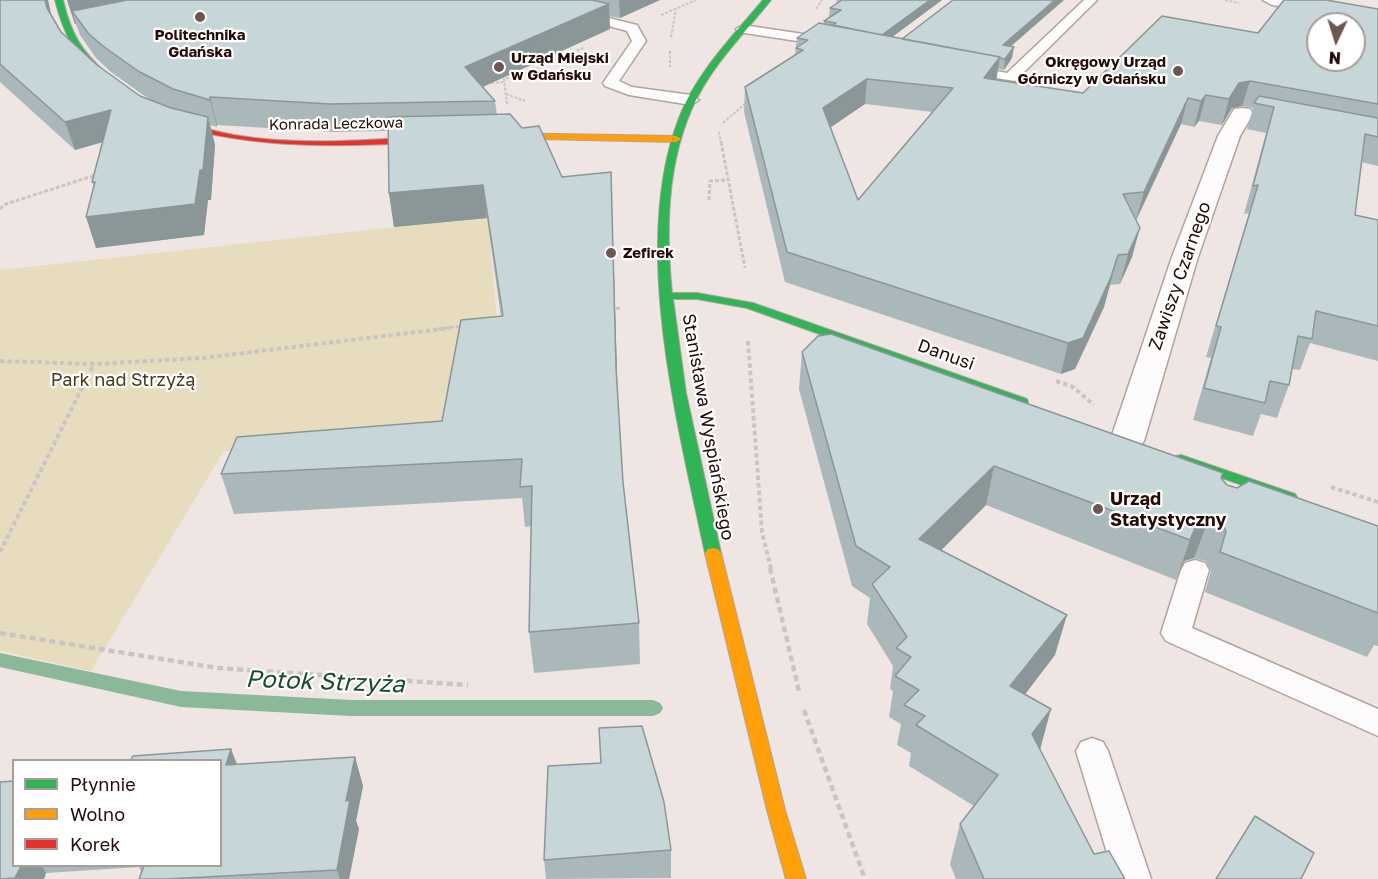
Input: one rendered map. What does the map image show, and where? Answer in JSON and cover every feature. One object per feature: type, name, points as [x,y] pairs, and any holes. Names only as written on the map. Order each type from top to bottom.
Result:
[{"type":"street","points":[[59,0],[66,32],[81,56],[114,86]]},
{"type":"street","name":"Stanisława Wyspiańskiego","points":[[767,0],[691,100],[676,139],[665,202],[666,296],[693,460],[724,604],[796,879]]},
{"type":"street","points":[[1272,0],[1378,18]]},
{"type":"street","name":"Zawiszy Czarnego","points":[[1127,440],[1185,257],[1229,136],[1248,115]]},
{"type":"street","name":"Konrada Leczkowa","points":[[157,116],[188,129],[230,139],[284,142],[450,138]]},
{"type":"street","points":[[482,137],[676,139]]},
{"type":"street","name":"Danusi","points":[[666,296],[706,297],[749,305],[833,333],[1040,409]]},
{"type":"street","points":[[1169,455],[1299,500]]},
{"type":"lane","points":[[521,0],[632,28],[639,41],[610,83],[629,91],[691,100]]},
{"type":"lane","points":[[953,66],[1010,78],[1091,0]]},
{"type":"lane","points":[[66,32],[85,29]]},
{"type":"lane","points":[[743,29],[841,44]]},
{"type":"lane","points":[[1229,503],[1242,481]]},
{"type":"lane","points":[[1195,570],[1176,633],[1378,723]]},
{"type":"lane","points":[[1092,751],[1133,879]]},
{"type":"path","points":[[670,40],[676,9]]},
{"type":"path","points":[[669,48],[670,68]]},
{"type":"path","points":[[483,83],[503,80]]},
{"type":"path","points":[[751,97],[718,127],[743,266],[736,274],[738,288],[749,305],[744,318],[762,532],[799,694]]},
{"type":"path","points":[[0,209],[6,204],[101,173]]},
{"type":"path","points":[[709,200],[710,181],[728,180]]},
{"type":"path","points":[[599,310],[621,308]]},
{"type":"path","points":[[0,361],[94,364],[203,357],[472,325]]},
{"type":"path","points":[[0,552],[94,364]]},
{"type":"path","points":[[0,633],[218,668],[468,685]]},
{"type":"path","points":[[802,705],[864,879]]},
{"type":"green space","name":"Park nad Strzyżą","points":[[488,217],[500,354],[456,436],[224,451],[91,671],[0,651],[0,270]]},
{"type":"building","points":[[0,0],[45,0],[61,32],[97,65],[140,96],[171,108],[208,117],[203,170],[200,170],[195,204],[86,217],[95,182],[92,182],[111,110],[65,122],[0,64]]},
{"type":"building","points":[[127,0],[592,0],[609,4],[465,67],[495,101],[330,104],[210,97],[210,100],[173,89],[138,71],[103,46],[88,33],[72,11]]},
{"type":"building","points":[[842,0],[930,0],[882,35],[824,21],[841,10],[830,8]]},
{"type":"building","points":[[953,0],[1055,0],[1003,45],[1014,47],[1005,59],[902,39]]},
{"type":"building","points":[[1284,0],[1326,0],[1378,9],[1378,104],[1250,81],[1239,83],[1229,99],[1206,95],[1201,101],[1188,98],[1144,192],[1123,194],[1140,228],[1128,254],[1118,255],[1111,277],[1083,338],[1068,343],[787,252],[745,87],[803,50],[796,48],[808,40],[797,38],[819,23],[1000,57],[984,78],[1083,93],[1162,16],[1258,33]],"holes":[[[867,79],[953,88],[858,200],[823,108]]]},
{"type":"building","points":[[1259,96],[1378,118],[1378,137],[1365,134],[1355,215],[1378,220],[1378,326],[1316,311],[1312,339],[1298,336],[1289,385],[1270,381],[1265,403],[1204,388],[1221,327],[1216,326],[1258,185],[1253,186],[1274,107],[1254,103]]},
{"type":"building","points":[[510,114],[522,128],[539,126],[562,177],[611,172],[616,368],[623,482],[639,623],[529,632],[532,486],[520,487],[522,459],[221,474],[237,437],[442,421],[461,320],[503,316],[483,185],[389,193],[388,117]]},
{"type":"building","points":[[831,334],[1223,473],[1221,478],[1227,485],[1237,488],[1249,481],[1378,526],[1378,613],[1220,552],[1226,531],[1220,521],[1209,518],[1198,521],[1190,540],[994,466],[919,539],[1067,615],[1010,686],[1051,709],[1032,734],[1094,854],[1109,851],[1125,879],[984,879],[960,824],[998,775],[916,725],[925,716],[904,705],[919,690],[895,676],[911,657],[896,648],[907,637],[872,584],[890,567],[856,546],[802,352],[818,336]]},
{"type":"building","points":[[642,726],[664,802],[671,850],[544,860],[548,766],[601,763],[599,728]]},
{"type":"building","points":[[231,749],[226,765],[355,757],[346,801],[350,800],[337,870],[139,879],[144,867],[222,867],[222,759],[132,759],[133,756]]},
{"type":"building","points":[[12,781],[12,867],[20,867],[15,878],[0,879],[0,782]]},
{"type":"building","points":[[1255,816],[1314,853],[1301,879],[1216,879]]},
{"type":"waterway","name":"Potok Strzyża","points":[[0,660],[181,699],[351,708],[653,708]]},
{"type":"traffic: fast","points":[[59,0],[74,43],[86,59],[104,76]]},
{"type":"traffic: fast","points":[[713,553],[679,393],[670,334],[665,275],[664,218],[669,165],[683,118],[700,86],[720,56],[767,0]]},
{"type":"traffic: fast","points":[[666,296],[697,296],[749,305],[1022,402]]},
{"type":"traffic: fast","points":[[1181,459],[1290,497]]},
{"type":"traffic: slow","points":[[498,136],[676,139]]},
{"type":"traffic: slow","points":[[713,553],[776,810],[796,879]]},
{"type":"traffic: jam","points":[[171,122],[236,138],[268,141],[367,143],[434,139]]},
{"type":"place","name":"Politechnika Gdańska","points":[[200,17]]},
{"type":"place","name":"Urząd Miejski w Gdańsku","points":[[499,67]]},
{"type":"place","name":"Okręgowy Urząd Górniczy w Gdańsku","points":[[1178,71]]},
{"type":"place","name":"Zefirek","points":[[611,253]]},
{"type":"place","name":"Urząd Statystyczny","points":[[1098,509]]}]
